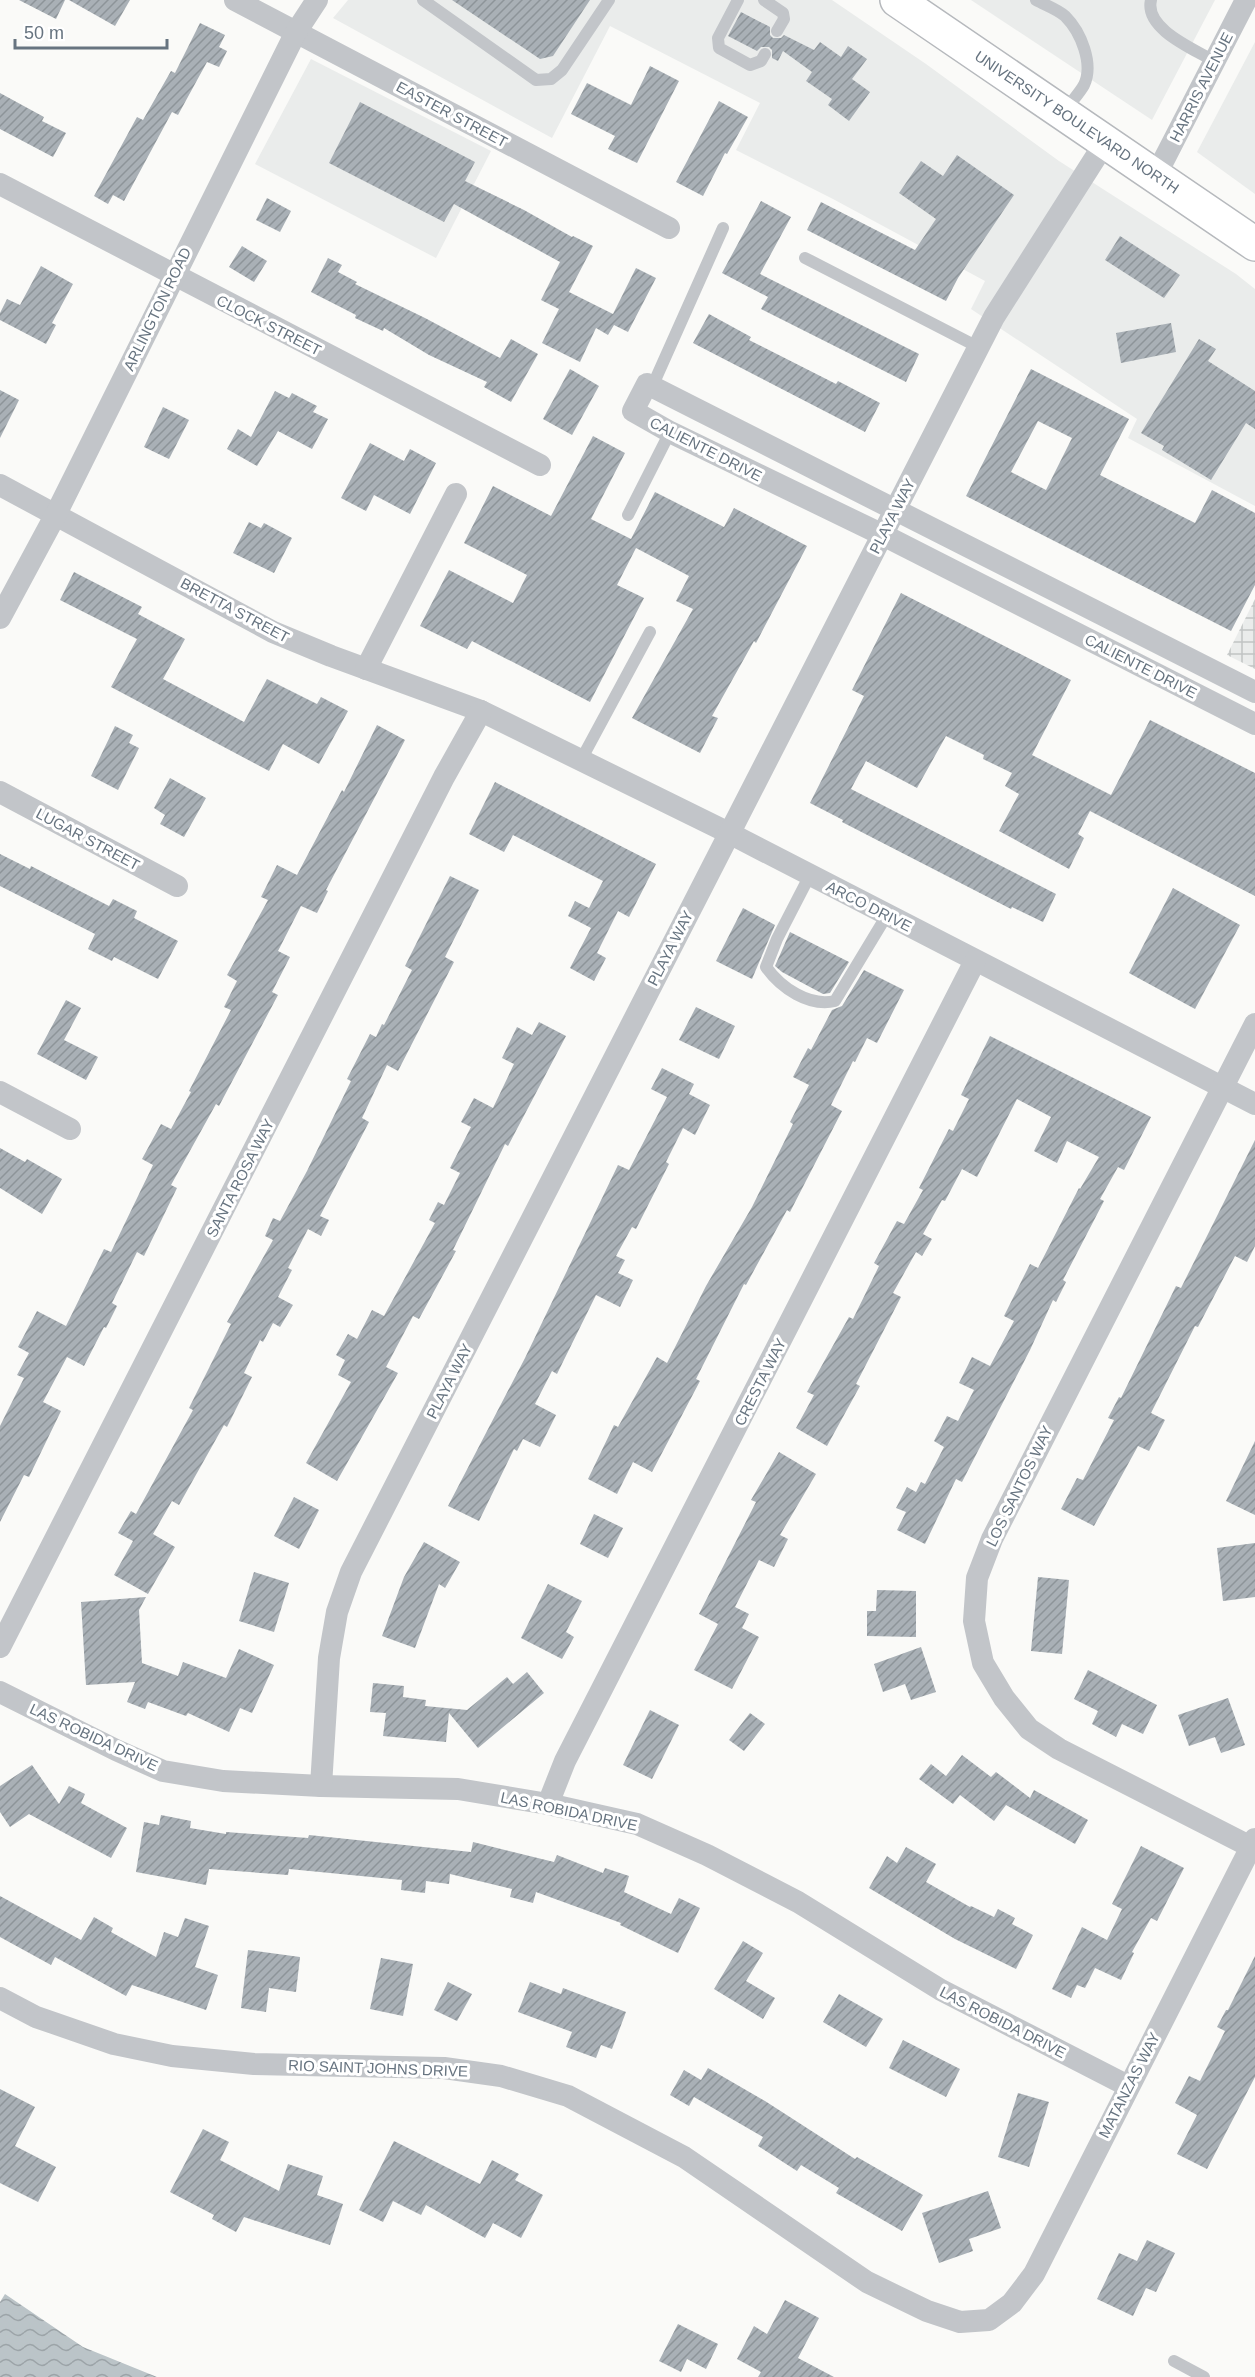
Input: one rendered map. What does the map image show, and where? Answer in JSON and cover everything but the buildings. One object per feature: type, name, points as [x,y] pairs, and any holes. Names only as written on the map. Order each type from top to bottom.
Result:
[{"type":"main road","name":"UNIVERSITY BOULEVARD NORTH","points":[[897,0],[1255,244]]},
{"type":"street","name":"EASTER STREET","points":[[234,0],[669,228]]},
{"type":"street","name":"ARLINGTON ROAD","points":[[0,618],[56,514],[296,32],[317,0]]},
{"type":"street","name":"HARRIS AVENUE","points":[[1156,175],[1246,0]]},
{"type":"street","name":"PLAYA WAY","points":[[321,1786],[329,1658],[337,1612],[351,1572],[978,346],[1106,141]]},
{"type":"street","name":"CLOCK STREET","points":[[0,184],[540,465]]},
{"type":"street","name":"CALIENTE DRIVE","points":[[1255,692],[647,384],[633,411],[670,432],[883,535],[1255,724]]},
{"type":"street","name":"BRETTA STREET","points":[[0,485],[273,632],[481,711]]},
{"type":"street","points":[[366,669],[456,494]]},
{"type":"street","points":[[1198,695],[1212,670]]},
{"type":"street","name":"ARCO DRIVE","points":[[481,711],[729,833],[1255,1104]]},
{"type":"street","name":"SANTA ROSA WAY","points":[[0,1647],[434,798],[481,711]]},
{"type":"street","name":"LUGAR STREET","points":[[0,792],[177,886]]},
{"type":"street","name":"CRESTA WAY","points":[[548,1804],[565,1761],[975,961]]},
{"type":"street","name":"LOS SANTOS WAY","points":[[1253,1843],[1059,1749],[1029,1729],[1004,1698],[983,1663],[974,1621],[977,1578],[992,1539],[1255,1024]]},
{"type":"street","points":[[0,1092],[70,1129]]},
{"type":"street","name":"LAS ROBIDA DRIVE","points":[[0,1692],[163,1771],[223,1781],[458,1789],[548,1804],[637,1824],[707,1855],[798,1902],[941,1990],[1128,2086]]},
{"type":"street","name":"MATANZAS WAY","points":[[988,2319],[1012,2303],[1034,2274],[1253,1843]]},
{"type":"street","name":"RIO SAINT JOHNS DRIVE","points":[[0,1998],[36,2017],[114,2044],[172,2056],[254,2064],[444,2068],[501,2076],[568,2096],[684,2157],[867,2282],[927,2311],[960,2322],[988,2319]]},
{"type":"lane","points":[[423,0],[536,80],[551,78],[562,70],[609,0]]},
{"type":"lane","points":[[738,0],[718,38],[719,48],[750,64],[761,61],[765,54]]},
{"type":"lane","points":[[764,0],[783,13],[784,19],[777,31]]},
{"type":"lane","points":[[1036,0],[1063,15],[1075,28],[1083,44],[1088,71],[1084,86],[1064,113]]},
{"type":"lane","points":[[1150,0],[1151,18],[1170,36],[1214,61]]},
{"type":"lane","points":[[652,387],[723,228]]},
{"type":"lane","points":[[805,258],[978,346]]},
{"type":"lane","points":[[628,515],[670,432]]},
{"type":"lane","points":[[581,760],[650,632]]},
{"type":"lane","points":[[810,875],[777,939],[766,967],[775,979],[808,1000],[824,1004],[836,1001],[887,915]]},
{"type":"lane","points":[[1174,2361],[1204,2377]]},
{"type":"shaded area","points":[[348,0],[832,0],[926,64],[1059,161],[1236,274],[1255,289],[1255,506],[1128,438],[1137,419],[971,309],[985,281],[736,150],[760,103],[610,26],[552,138],[333,18]]},
{"type":"shaded area","points":[[971,0],[1215,0],[1152,120]]},
{"type":"shaded area","points":[[1255,42],[1255,194],[1197,152]]},
{"type":"shaded area","points":[[311,59],[491,151],[436,258],[255,164]]},
{"type":"shaded area","points":[[1255,599],[1255,669],[1227,655]]},
{"type":"water","points":[[5,2294],[83,2347],[157,2377],[0,2377],[0,2302]]}]
